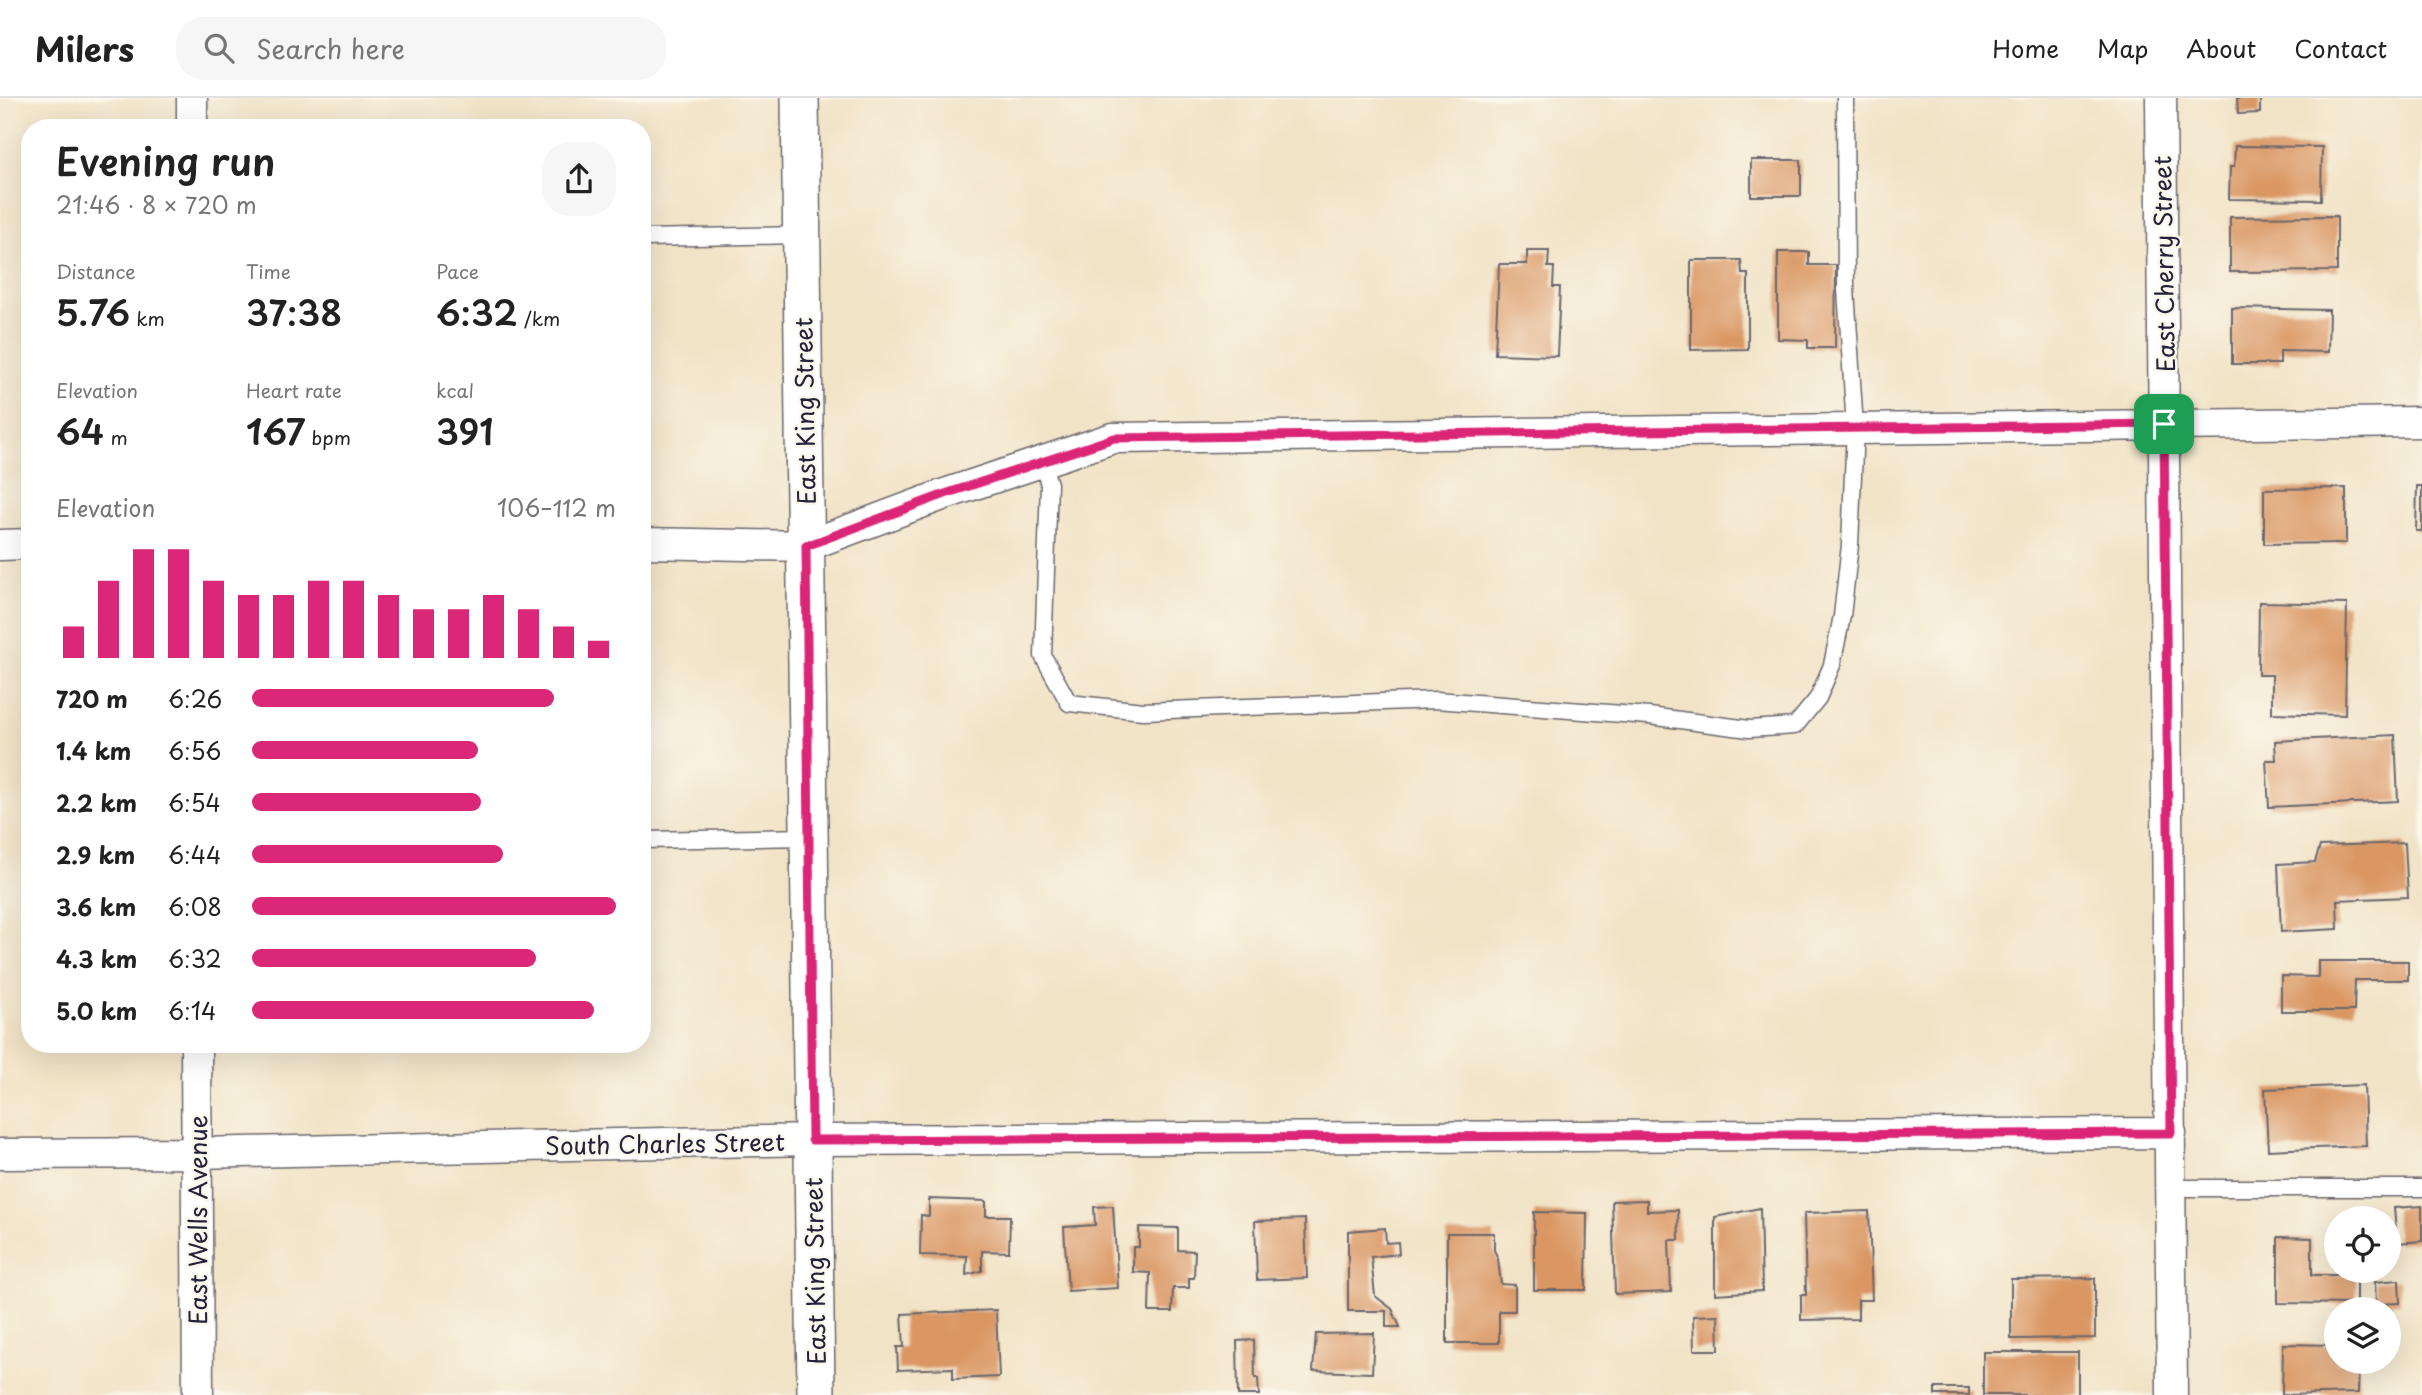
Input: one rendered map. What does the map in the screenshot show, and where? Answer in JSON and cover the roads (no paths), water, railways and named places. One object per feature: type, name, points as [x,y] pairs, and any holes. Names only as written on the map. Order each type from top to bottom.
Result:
[{"type":"street","points":[[192,98],[192,119]]},
{"type":"street","name":"East King Street","points":[[800,98],[816,1395]]},
{"type":"street","name":"East Cherry Street","points":[[2161,98],[2172,1395]]},
{"type":"street","points":[[651,543],[806,546],[945,494],[1114,438],[2422,422]]},
{"type":"street","points":[[0,545],[21,544]]},
{"type":"street","name":"East Wells Avenue","points":[[195,1053],[198,1395]]},
{"type":"street","name":"South Charles Street","points":[[0,1154],[197,1153],[812,1140],[2171,1133]]},
{"type":"lane","points":[[1042,462],[1049,484],[1043,656],[1069,702],[1143,711],[1436,700],[1648,716],[1749,729],[1795,726],[1818,698],[1832,665],[1842,616],[1850,545],[1856,429],[1846,289],[1845,98]]},
{"type":"lane","points":[[651,238],[801,235]]},
{"type":"lane","points":[[651,840],[809,837]]},
{"type":"lane","points":[[2171,1188],[2422,1188]]}]
